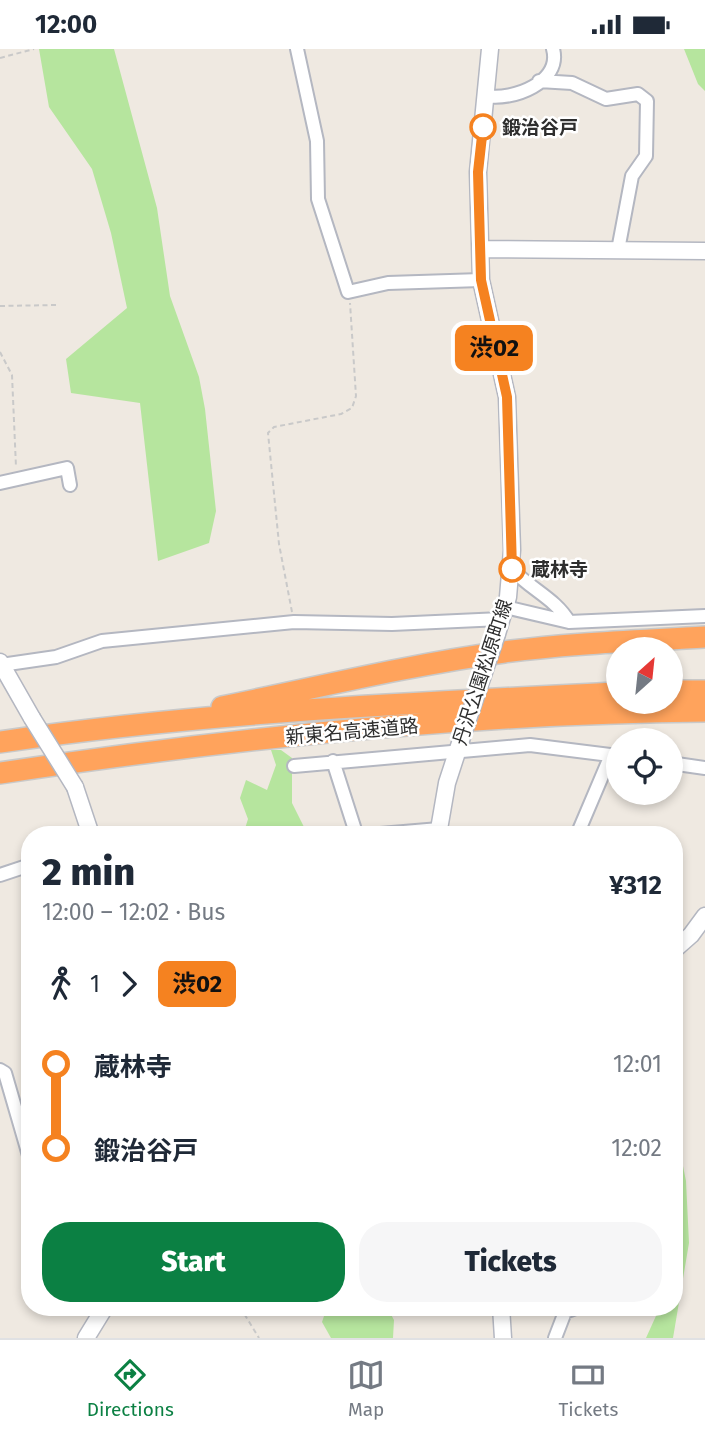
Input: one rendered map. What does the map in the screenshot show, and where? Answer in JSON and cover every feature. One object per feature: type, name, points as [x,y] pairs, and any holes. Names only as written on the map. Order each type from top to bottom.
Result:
[{"type":"highway","points":[[120,727],[502,652],[573,644],[705,637]]},
{"type":"highway","points":[[683,691],[705,691]]},
{"type":"highway","name":"新東名高速道路","points":[[0,742],[120,727],[408,703],[606,694]]},
{"type":"highway","name":"新東名高速道路","points":[[0,773],[129,754],[408,725],[705,711]]},
{"type":"main road","name":"丹沢公園松原町線","points":[[439,826],[458,746],[501,620],[512,569],[507,397],[481,280],[478,172],[490,49]]},
{"type":"main road","points":[[480,249],[705,251]]},
{"type":"main road","points":[[1,663],[75,787],[88,826]]},
{"type":"main road","points":[[683,942],[705,916]]},
{"type":"main road","points":[[86,1338],[98,1316]]},
{"type":"main road","points":[[502,1316],[503,1338]]},
{"type":"street","points":[[297,49],[317,141],[318,199],[348,292],[388,283],[481,280]]},
{"type":"street","points":[[486,96],[500,99],[515,96],[539,81],[553,69],[556,61],[553,49]]},
{"type":"street","points":[[539,81],[572,83],[606,99],[638,94],[647,101],[646,156],[632,176],[618,250]]},
{"type":"street","points":[[0,483],[67,468],[71,485]]},
{"type":"street","points":[[512,569],[535,591],[559,605],[569,622]]},
{"type":"street","points":[[1,663],[57,657],[102,641],[294,622],[569,622],[705,616]]},
{"type":"street","points":[[294,766],[458,746],[530,745],[606,755]]},
{"type":"street","points":[[333,761],[353,826]]},
{"type":"street","points":[[683,765],[705,768]]},
{"type":"street","points":[[582,826],[606,774]]},
{"type":"street","points":[[0,875],[21,866]]},
{"type":"street","points":[[0,1070],[5,1073],[21,1128]]},
{"type":"street","points":[[555,1338],[563,1316]]},
{"type":"path","points":[[0,58],[34,49]]},
{"type":"path","points":[[294,622],[279,544],[268,433],[274,427],[341,414],[352,408],[356,396],[348,292]]},
{"type":"path","points":[[0,306],[56,305]]},
{"type":"path","points":[[0,352],[12,375],[16,478]]},
{"type":"path","points":[[246,1316],[259,1338]]},
{"type":"green space","points":[[39,49],[114,49],[157,208],[170,296],[199,377],[216,511],[209,543],[158,561],[140,403],[71,393],[66,359],[127,308],[111,233],[92,169],[49,107]]},
{"type":"green space","points":[[684,49],[705,49],[705,91],[698,84]]},
{"type":"green space","points":[[271,750],[281,750],[292,758],[292,803],[304,826],[246,826],[248,819],[240,798],[246,780],[267,790],[276,765]]},
{"type":"green space","points":[[683,1166],[686,1181],[689,1243],[683,1279]]},
{"type":"green space","points":[[324,1316],[392,1316],[393,1338],[331,1338],[322,1322]]},
{"type":"green space","points":[[656,1316],[677,1316],[673,1338],[646,1338]]},
{"type":"bus line","name":"渋02","points":[[483,127],[478,172],[481,280],[507,397],[512,569]]},
{"type":"place","name":"鍛治谷戸","points":[[483,127]]},
{"type":"place","name":"蔵林寺","points":[[512,569]]}]
